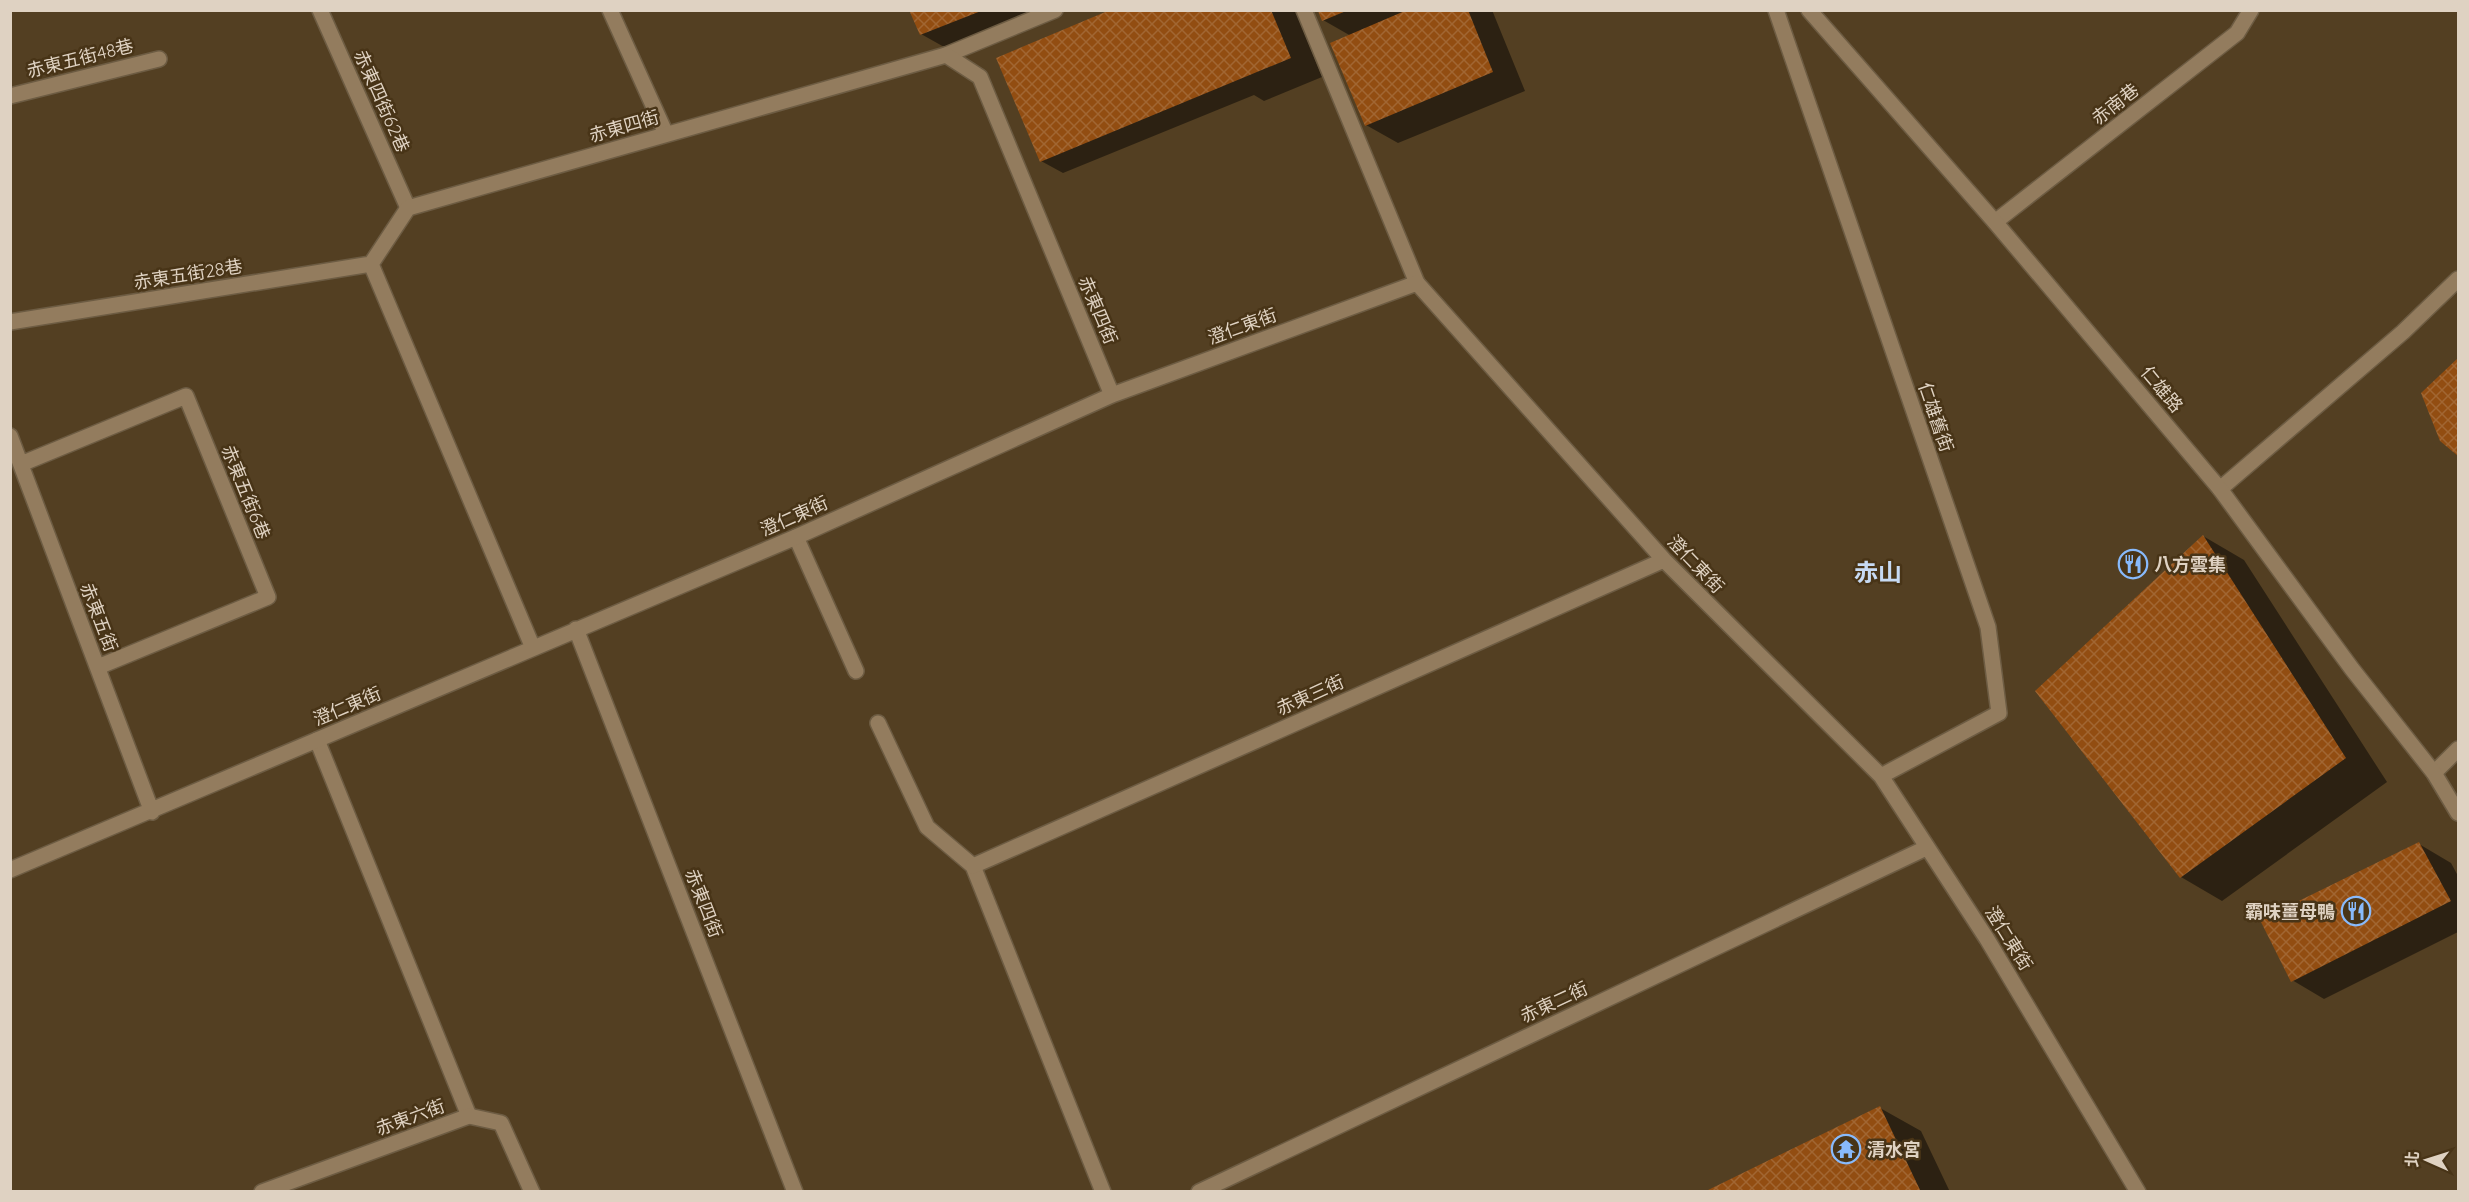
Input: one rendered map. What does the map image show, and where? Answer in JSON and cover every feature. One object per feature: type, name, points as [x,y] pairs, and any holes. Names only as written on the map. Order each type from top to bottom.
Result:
[{"type":"street","name":"赤東四街62巷","points":[[320,10],[408,208]]},
{"type":"street","points":[[610,10],[666,134]]},
{"type":"street","points":[[946,55],[1055,10]]},
{"type":"street","points":[[1304,10],[1417,283]]},
{"type":"street","name":"仁雄舊街","points":[[1776,10],[1988,627],[1999,713],[1881,776]]},
{"type":"street","name":"仁雄路","points":[[1809,10],[1995,222],[2220,489],[2352,669],[2434,773],[2458,813]]},
{"type":"street","name":"赤南巷","points":[[1995,222],[2237,33],[2251,10]]},
{"type":"street","name":"赤東四街","points":[[408,208],[946,55],[980,77],[1112,395]]},
{"type":"street","name":"赤東五街48巷","points":[[10,96],[159,59]]},
{"type":"street","points":[[408,208],[371,264],[533,648]]},
{"type":"street","name":"赤東五街28巷","points":[[10,322],[371,264]]},
{"type":"street","points":[[2220,489],[2403,332],[2458,279]]},
{"type":"street","name":"澄仁東街","points":[[10,870],[152,812],[796,537],[1112,395],[1417,283],[1664,560],[1881,776],[1987,939],[2135,1190]]},
{"type":"street","name":"赤東五街6巷","points":[[21,464],[186,396],[268,597],[98,667]]},
{"type":"street","name":"赤東五街","points":[[10,436],[152,812]]},
{"type":"street","points":[[796,537],[856,671]]},
{"type":"street","name":"赤東三街","points":[[973,866],[1664,560]]},
{"type":"street","name":"赤東四街","points":[[576,629],[795,1191]]},
{"type":"street","points":[[878,723],[927,827],[973,866],[1102,1191]]},
{"type":"street","points":[[317,740],[469,1116]]},
{"type":"street","points":[[2434,773],[2458,749]]},
{"type":"street","name":"赤東二街","points":[[1199,1191],[1926,848]]},
{"type":"street","name":"赤東六街","points":[[262,1191],[469,1116],[501,1123],[532,1191]]},
{"type":"building","points":[[909,10],[981,10],[981,11],[920,35]]},
{"type":"building","points":[[1110,10],[1271,10],[1291,58],[1040,162],[996,58]]},
{"type":"building","points":[[1407,10],[1468,10],[1493,72],[1365,126],[1330,43]]},
{"type":"building","points":[[1318,11],[1346,11],[1322,21]]},
{"type":"building","points":[[2458,358],[2458,456],[2440,441],[2421,393]]},
{"type":"building","points":[[2203,535],[2346,758],[2180,878],[2035,691]]},
{"type":"building","name":"霸味薑母鴨","points":[[2419,842],[2451,901],[2291,982],[2260,920]]},
{"type":"building","name":"清水宮","points":[[1880,1106],[1921,1192],[1704,1192]]},
{"type":"place","name":"八方雲集","points":[[2133,564]]},
{"type":"place","name":"霸味薑母鴨","points":[[2356,911]]},
{"type":"place","name":"清水宮","points":[[1846,1149]]},
{"type":"district","name":"赤山","points":[[1878,572]]}]
